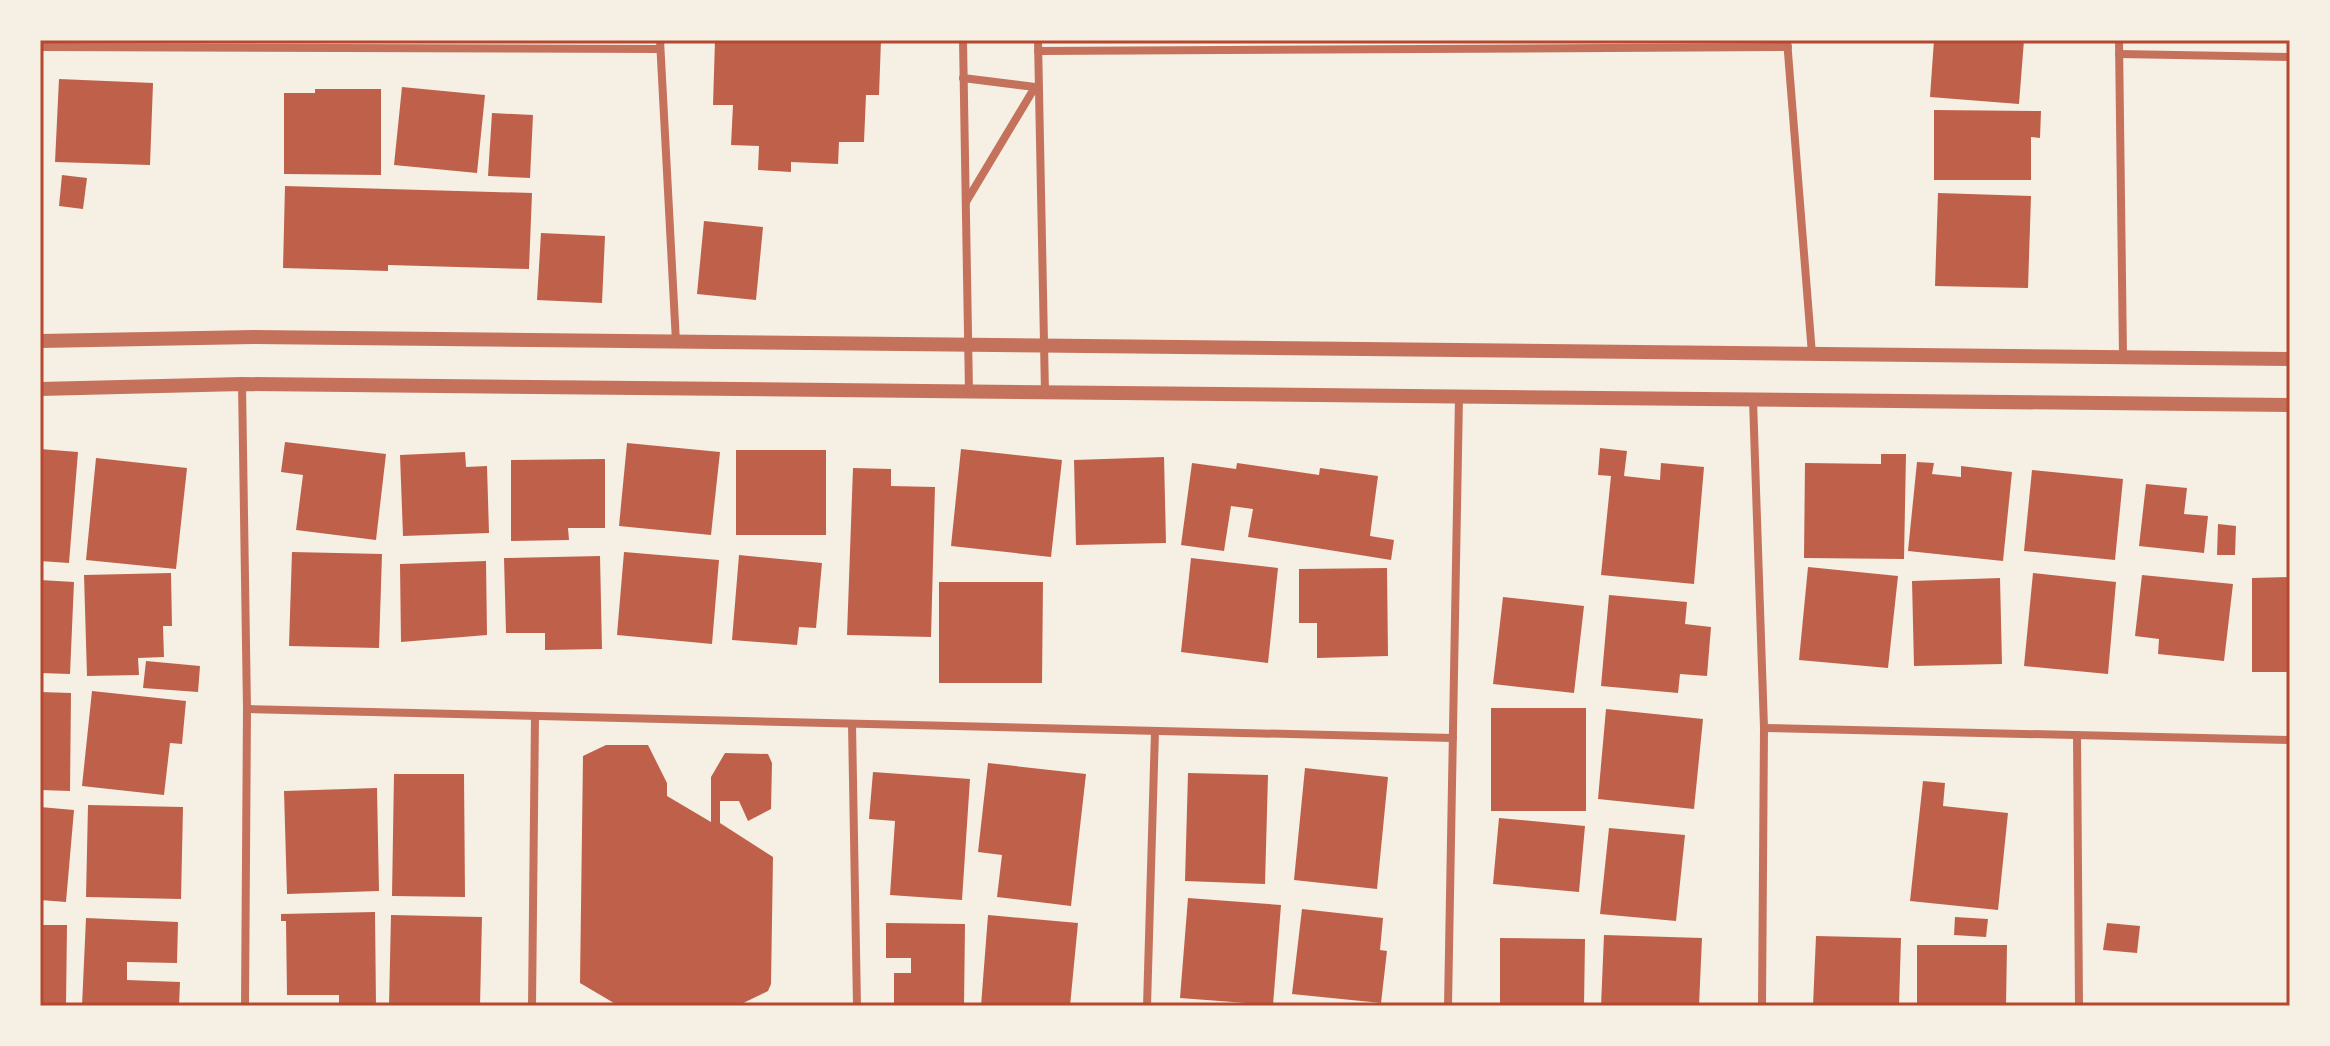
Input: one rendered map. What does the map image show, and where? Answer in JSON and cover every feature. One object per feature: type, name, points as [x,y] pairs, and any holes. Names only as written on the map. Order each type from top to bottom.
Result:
[{"type":"street","points":[[963,40],[969,392]]},
{"type":"street","points":[[1038,40],[1045,393]]},
{"type":"street","points":[[2119,40],[2123,357]]},
{"type":"street","points":[[40,47],[660,44],[676,342]]},
{"type":"street","points":[[1038,51],[1339,45],[1788,44],[1812,354]]},
{"type":"street","points":[[2119,54],[2290,57]]},
{"type":"street","points":[[963,78],[1035,87],[966,202]]},
{"type":"street","points":[[40,341],[254,337],[2290,359]]},
{"type":"street","points":[[242,384],[247,709],[245,1006]]},
{"type":"street","points":[[40,389],[242,384],[2290,405]]},
{"type":"street","points":[[1448,1006],[1459,397]]},
{"type":"street","points":[[1753,400],[1764,728],[1762,1006]]},
{"type":"street","points":[[247,709],[1453,738]]},
{"type":"street","points":[[532,1006],[535,716]]},
{"type":"street","points":[[852,724],[857,1006]]},
{"type":"street","points":[[1764,728],[2290,740]]},
{"type":"street","points":[[1147,1006],[1155,731]]},
{"type":"street","points":[[2077,735],[2079,1006]]},
{"type":"building","points":[[715,40],[881,40],[879,95],[866,95],[864,142],[839,142],[838,164],[791,162],[791,172],[758,170],[759,146],[731,145],[733,105],[713,105]]},
{"type":"building","points":[[1934,40],[2024,40],[2019,104],[1930,97]]},
{"type":"building","points":[[59,79],[153,83],[150,165],[55,162]]},
{"type":"building","points":[[402,87],[485,95],[477,173],[394,165]]},
{"type":"building","points":[[315,89],[381,89],[381,175],[284,174],[284,93],[315,93]]},
{"type":"building","points":[[1934,110],[2041,111],[2040,138],[2031,137],[2031,180],[1934,180]]},
{"type":"building","points":[[492,113],[533,115],[530,178],[488,176]]},
{"type":"building","points":[[62,175],[87,178],[83,209],[59,206]]},
{"type":"building","points":[[285,186],[532,193],[529,269],[388,265],[388,271],[283,268]]},
{"type":"building","points":[[1938,193],[2031,196],[2028,288],[1935,286]]},
{"type":"building","points":[[704,221],[763,227],[756,300],[697,294]]},
{"type":"building","points":[[541,233],[605,236],[602,303],[537,300]]},
{"type":"building","points":[[285,442],[386,454],[376,540],[296,530],[303,475],[281,472]]},
{"type":"building","points":[[627,443],[720,452],[711,535],[619,526]]},
{"type":"building","points":[[1600,448],[1627,451],[1624,476],[1660,480],[1661,463],[1704,467],[1694,584],[1601,575],[1611,476],[1598,475]]},
{"type":"building","points":[[40,449],[78,452],[69,563],[40,561]]},
{"type":"building","points":[[961,449],[1062,460],[1051,557],[951,546]]},
{"type":"building","points":[[736,450],[826,450],[826,535],[736,535]]},
{"type":"building","points":[[465,452],[466,467],[487,466],[489,533],[403,536],[400,455]]},
{"type":"building","points":[[1881,454],[1906,454],[1904,559],[1804,558],[1805,463],[1881,464]]},
{"type":"building","points":[[1164,457],[1166,543],[1076,545],[1074,460]]},
{"type":"building","points":[[96,458],[187,468],[176,569],[86,560]]},
{"type":"building","points":[[605,459],[605,528],[568,528],[569,540],[511,541],[511,460]]},
{"type":"building","points":[[1917,462],[1934,463],[1932,474],[1961,477],[1961,466],[2012,472],[2003,561],[1908,551]]},
{"type":"building","points":[[1192,463],[1236,469],[1237,463],[1319,475],[1320,468],[1378,476],[1370,536],[1394,540],[1391,560],[1248,537],[1253,509],[1231,506],[1224,551],[1181,545]]},
{"type":"building","points":[[853,468],[891,469],[891,486],[935,487],[931,637],[847,635]]},
{"type":"building","points":[[2032,470],[2123,479],[2115,560],[2024,551]]},
{"type":"building","points":[[2146,484],[2187,488],[2184,514],[2208,516],[2204,553],[2139,546]]},
{"type":"building","points":[[2218,524],[2236,526],[2235,555],[2217,555]]},
{"type":"building","points":[[292,552],[382,554],[379,648],[289,646]]},
{"type":"building","points":[[624,552],[719,560],[712,644],[617,635]]},
{"type":"building","points":[[739,555],[822,563],[816,628],[799,627],[797,645],[732,640]]},
{"type":"building","points":[[600,556],[602,649],[545,650],[545,633],[506,633],[504,558]]},
{"type":"building","points":[[1191,558],[1278,568],[1268,663],[1181,652]]},
{"type":"building","points":[[486,561],[487,635],[401,642],[400,564]]},
{"type":"building","points":[[1808,567],[1898,576],[1888,668],[1799,660]]},
{"type":"building","points":[[1387,568],[1388,656],[1317,658],[1317,623],[1299,623],[1299,569]]},
{"type":"building","points":[[171,573],[172,626],[163,626],[164,657],[138,658],[139,675],[87,676],[84,575]]},
{"type":"building","points":[[2033,573],[2116,582],[2108,674],[2024,666]]},
{"type":"building","points":[[2142,575],[2233,584],[2224,661],[2158,654],[2159,639],[2135,636]]},
{"type":"building","points":[[2290,577],[2290,672],[2252,672],[2252,578]]},
{"type":"building","points":[[2000,578],[2002,664],[1914,666],[1912,581]]},
{"type":"building","points":[[40,580],[74,582],[70,674],[40,673]]},
{"type":"building","points":[[939,582],[1043,582],[1042,683],[939,683]]},
{"type":"building","points":[[1609,595],[1687,602],[1685,624],[1711,627],[1707,676],[1680,674],[1678,693],[1601,686]]},
{"type":"building","points":[[1503,597],[1584,606],[1574,693],[1493,684]]},
{"type":"building","points":[[146,661],[200,666],[198,692],[143,688]]},
{"type":"building","points":[[92,691],[186,701],[182,744],[170,743],[164,795],[82,786]]},
{"type":"building","points":[[40,692],[71,693],[70,791],[40,790]]},
{"type":"building","points":[[1491,708],[1586,708],[1586,811],[1491,811]]},
{"type":"building","points":[[1606,709],[1703,719],[1694,809],[1598,799]]},
{"type":"building","points":[[606,745],[648,745],[667,783],[667,796],[711,822],[711,777],[725,753],[768,754],[772,763],[771,809],[748,821],[739,801],[720,801],[720,823],[773,857],[771,984],[768,991],[737,1006],[619,1006],[580,983],[583,756]]},
{"type":"building","points":[[988,763],[1086,774],[1071,906],[997,897],[1002,855],[978,852]]},
{"type":"building","points":[[1305,768],[1388,777],[1377,889],[1294,880]]},
{"type":"building","points":[[873,772],[970,779],[962,900],[890,895],[895,821],[869,819]]},
{"type":"building","points":[[1188,773],[1268,775],[1265,884],[1185,881]]},
{"type":"building","points":[[394,774],[464,774],[465,897],[392,896]]},
{"type":"building","points":[[1923,781],[1945,783],[1943,806],[2008,813],[1998,910],[1910,901]]},
{"type":"building","points":[[377,788],[379,891],[287,894],[284,791]]},
{"type":"building","points":[[88,805],[183,807],[181,899],[86,897]]},
{"type":"building","points":[[40,807],[74,810],[66,902],[40,900]]},
{"type":"building","points":[[1499,818],[1585,826],[1579,892],[1493,884]]},
{"type":"building","points":[[1609,828],[1685,835],[1676,921],[1600,914]]},
{"type":"building","points":[[1188,898],[1281,905],[1273,1005],[1180,998]]},
{"type":"building","points":[[1302,909],[1383,918],[1380,950],[1387,951],[1381,1003],[1292,994]]},
{"type":"building","points":[[375,912],[376,1006],[339,1006],[339,995],[287,995],[286,921],[281,921],[281,914]]},
{"type":"building","points":[[391,915],[482,917],[480,1006],[389,1006]]},
{"type":"building","points":[[988,915],[1078,923],[1070,1006],[981,1006]]},
{"type":"building","points":[[1955,917],[1988,919],[1986,937],[1954,935]]},
{"type":"building","points":[[86,918],[178,922],[177,963],[127,962],[127,980],[180,982],[179,1006],[82,1006]]},
{"type":"building","points":[[886,923],[965,924],[964,1006],[894,1006],[894,973],[911,973],[911,958],[886,958]]},
{"type":"building","points":[[2107,923],[2140,926],[2137,953],[2103,950]]},
{"type":"building","points":[[40,925],[67,925],[66,1006],[40,1006]]},
{"type":"building","points":[[1604,935],[1702,938],[1699,1006],[1601,1006]]},
{"type":"building","points":[[1816,936],[1901,938],[1899,1006],[1813,1006]]},
{"type":"building","points":[[1500,938],[1585,939],[1584,1006],[1500,1006]]},
{"type":"building","points":[[1917,945],[2007,945],[2006,1006],[1917,1006]]}]
